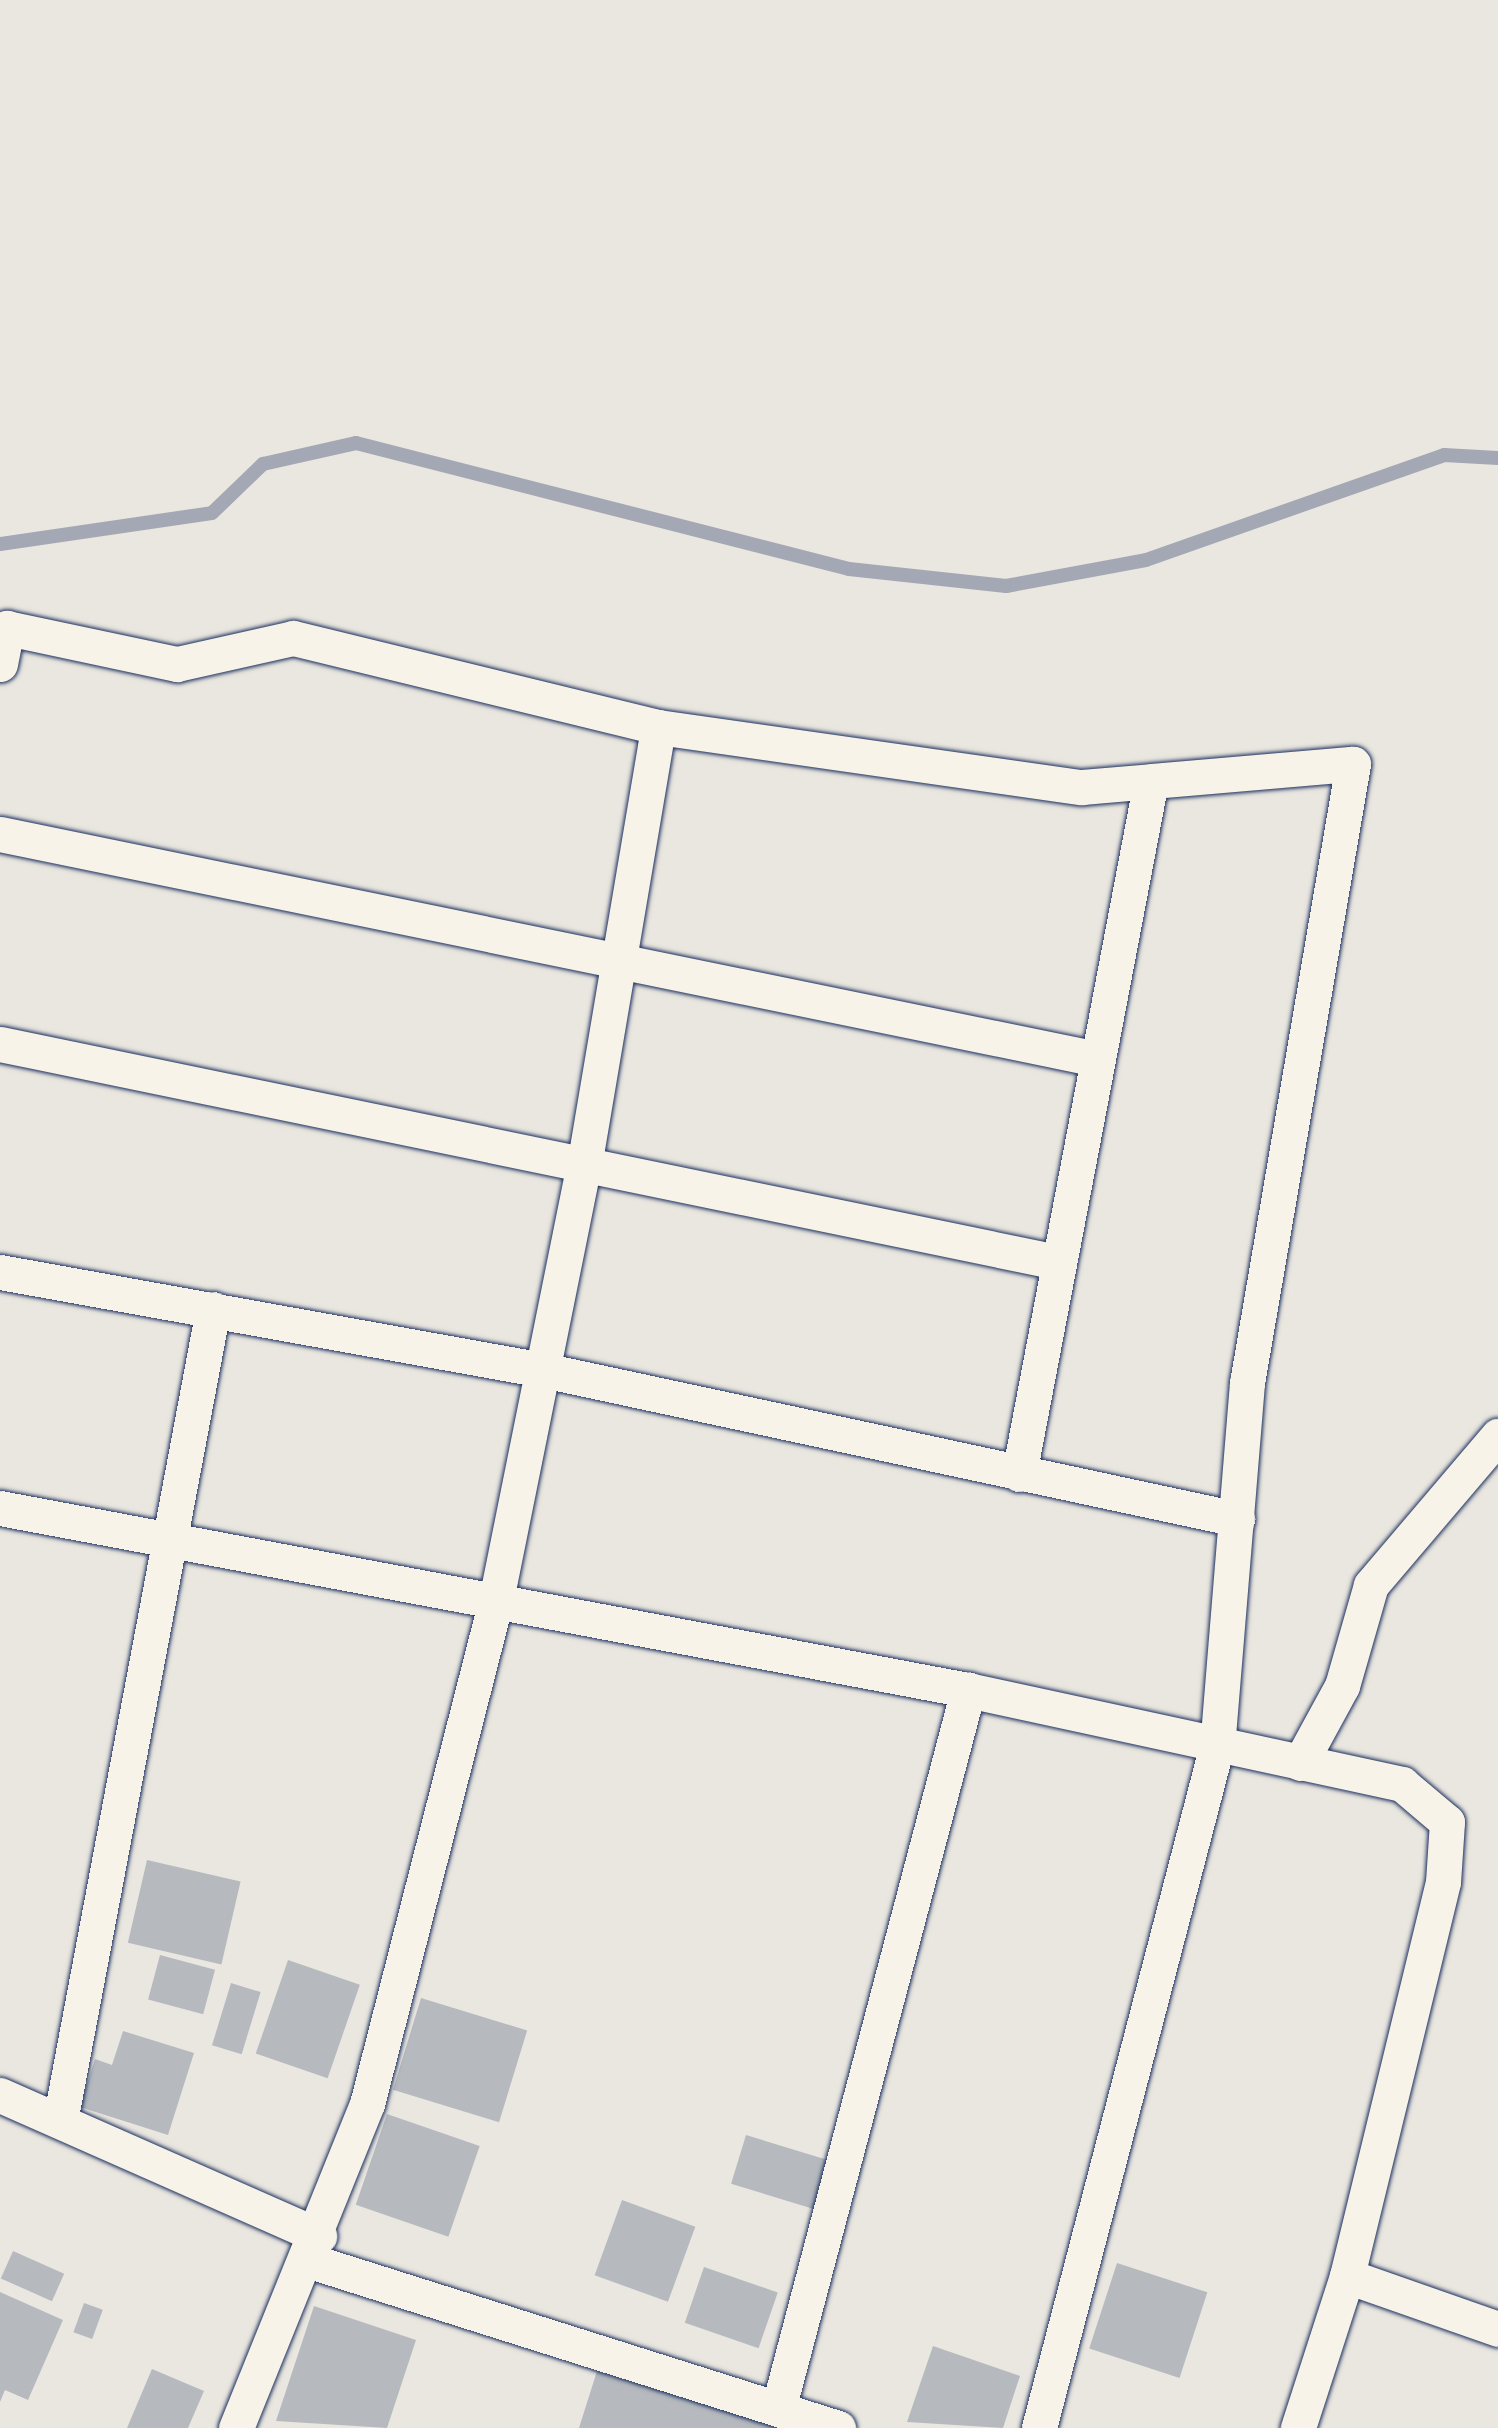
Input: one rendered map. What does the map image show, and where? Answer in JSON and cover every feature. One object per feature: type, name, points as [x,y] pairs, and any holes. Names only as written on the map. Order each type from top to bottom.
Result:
[{"type":"street","points":[[0,664],[7,628],[177,664],[294,638],[658,727],[1082,787],[1353,764],[1247,1383],[1216,1745],[1039,2428]]},
{"type":"street","points":[[236,2428],[315,2248],[367,2104],[496,1600],[585,1160],[658,727]]},
{"type":"street","points":[[1019,1474],[1152,780]]},
{"type":"street","points":[[0,834],[619,958],[1096,1060]]},
{"type":"street","points":[[0,1044],[585,1160],[1057,1262]]},
{"type":"street","points":[[0,1272],[543,1370],[1237,1519]]},
{"type":"street","points":[[62,2116],[213,1309]]},
{"type":"street","points":[[1300,1763],[1342,1686],[1371,1584],[1498,1436]]},
{"type":"street","points":[[0,1508],[968,1690],[1402,1784],[1448,1822],[1443,1882],[1346,2276],[1298,2428]]},
{"type":"street","points":[[779,2406],[968,1690]]},
{"type":"street","points":[[0,2095],[62,2116],[315,2248],[838,2428]]},
{"type":"street","points":[[1346,2276],[1498,2329]]},
{"type":"building","points":[[147,1860],[241,1882],[221,1964],[128,1943]]},
{"type":"building","points":[[160,1955],[215,1970],[203,2014],[148,1999]]},
{"type":"building","points":[[288,1960],[360,1985],[328,2078],[256,2054]]},
{"type":"building","points":[[231,1983],[261,1992],[242,2054],[212,2045]]},
{"type":"building","points":[[421,1998],[527,2030],[499,2122],[393,2090]]},
{"type":"building","points":[[123,2031],[194,2053],[168,2135],[80,2107],[95,2059],[112,2065]]},
{"type":"building","points":[[387,2114],[480,2146],[448,2237],[356,2205]]},
{"type":"building","points":[[746,2135],[830,2161],[815,2210],[731,2184]]},
{"type":"building","points":[[622,2200],[695,2227],[668,2302],[595,2275]]},
{"type":"building","points":[[13,2251],[64,2274],[52,2301],[1,2278]]},
{"type":"building","points":[[1117,2263],[1207,2292],[1180,2378],[1089,2349]]},
{"type":"building","points":[[704,2267],[778,2292],[759,2348],[685,2323]]},
{"type":"building","points":[[0,2292],[63,2320],[28,2400],[5,2390],[0,2402]]},
{"type":"building","points":[[84,2303],[103,2310],[92,2339],[73,2332]]},
{"type":"building","points":[[314,2306],[416,2340],[387,2428],[276,2421]]},
{"type":"building","points":[[933,2346],[1020,2376],[1003,2428],[907,2422]]},
{"type":"building","points":[[152,2369],[204,2391],[188,2428],[127,2428]]},
{"type":"building","points":[[597,2371],[780,2427],[780,2428],[579,2428]]},
{"type":"waterway","points":[[0,544],[212,513],[263,464],[356,443],[849,569],[1006,586],[1146,560],[1444,455],[1498,458]]}]
